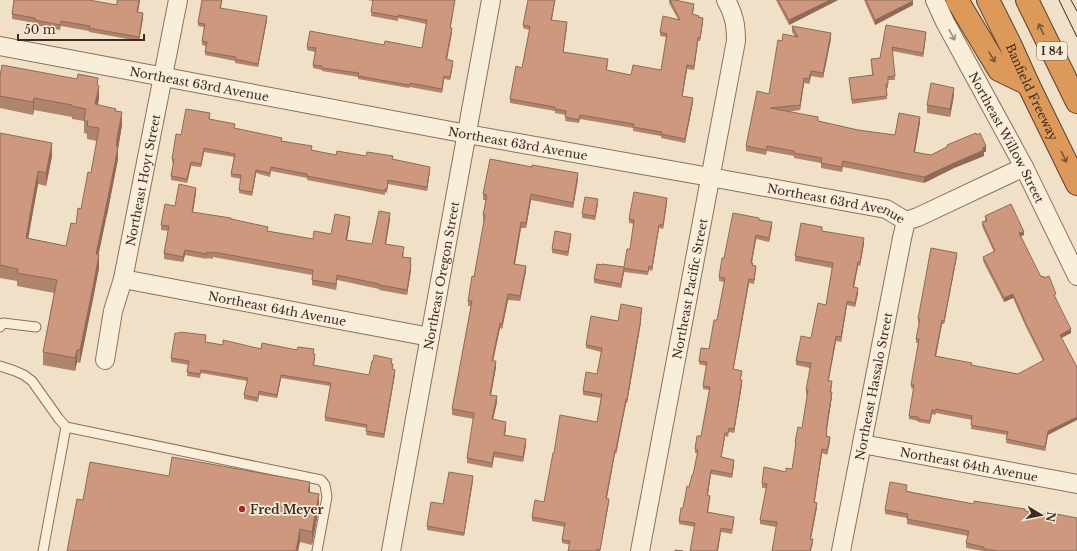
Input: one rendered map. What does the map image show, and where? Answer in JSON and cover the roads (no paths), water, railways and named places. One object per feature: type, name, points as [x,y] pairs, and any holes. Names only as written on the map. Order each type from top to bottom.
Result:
[{"type":"highway","points":[[957,0],[999,70],[1028,84]]},
{"type":"highway","name":"Banfield Freeway","points":[[988,0],[1077,184]]},
{"type":"highway","name":"I 84","points":[[1027,0],[1077,102]]},
{"type":"street","name":"Northeast Hoyt Street","points":[[105,360],[113,310],[123,279],[178,0]]},
{"type":"street","name":"Northeast Oregon Street","points":[[391,551],[491,0]]},
{"type":"street","name":"Northeast Pacific Street","points":[[640,551],[736,41],[736,26],[732,11],[726,0]]},
{"type":"street","name":"Northeast Willow Street","points":[[934,0],[1024,167],[1077,276]]},
{"type":"street","name":"Northeast 63rd Avenue","points":[[0,46],[467,134],[886,209],[906,221],[918,217],[1024,167]]},
{"type":"street","name":"Northeast Hassalo Street","points":[[841,551],[906,221]]},
{"type":"street","name":"Northeast 64th Avenue","points":[[123,279],[430,337]]},
{"type":"street","name":"Northeast 64th Avenue","points":[[862,444],[1077,484]]},
{"type":"lane","points":[[0,327],[3,324],[36,327]]},
{"type":"lane","points":[[0,366],[16,371],[32,381],[66,427],[321,480],[325,485],[327,497],[317,551]]},
{"type":"lane","points":[[43,551],[66,427]]},
{"type":"tram line","points":[[1059,0],[1077,37]]},
{"type":"tram line","points":[[1071,0],[1077,11]]},
{"type":"place","name":"Fred Meyer","points":[[242,509]]}]
